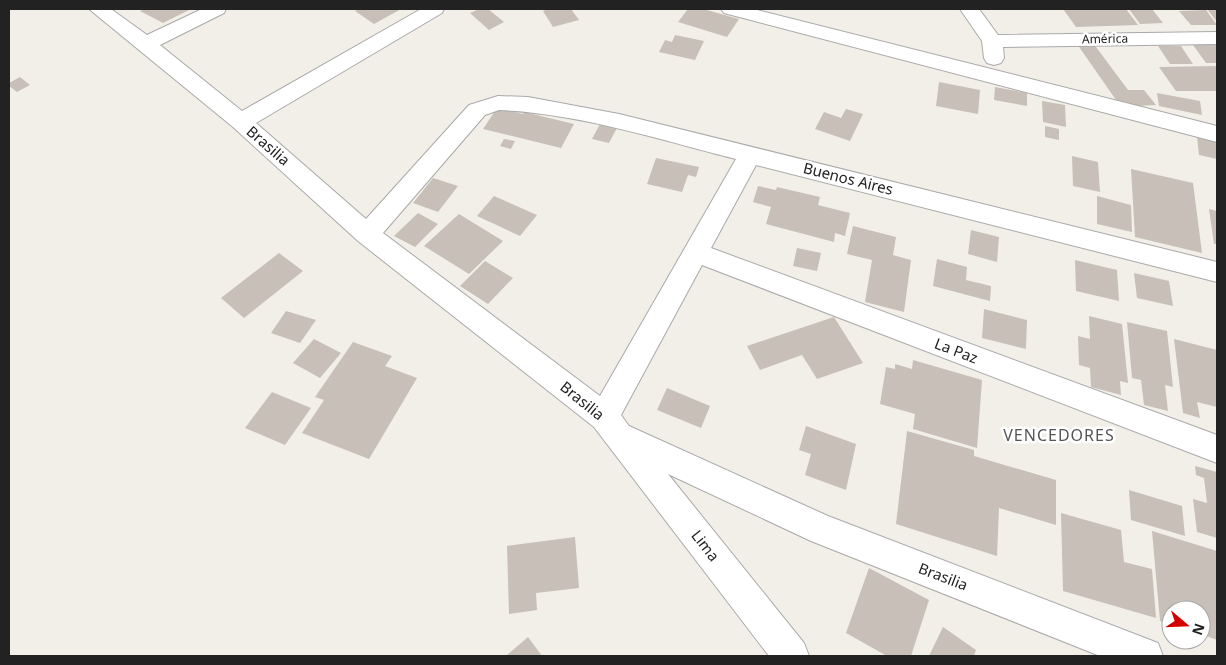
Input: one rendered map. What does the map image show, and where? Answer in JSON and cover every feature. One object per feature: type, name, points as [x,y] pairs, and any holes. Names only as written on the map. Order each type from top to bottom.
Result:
[{"type":"street","name":"Brasilia","points":[[100,9],[241,122],[367,234],[611,427],[822,530],[1145,656]]},
{"type":"street","points":[[146,44],[217,9]]},
{"type":"street","points":[[241,122],[435,9]]},
{"type":"street","points":[[731,9],[754,12],[1217,134]]},
{"type":"street","points":[[969,9],[992,41],[997,76]]},
{"type":"street","name":"América","points":[[992,41],[1217,38]]},
{"type":"street","name":"Buenos Aires","points":[[367,234],[477,110],[498,103],[549,108],[619,122],[1217,272]]},
{"type":"street","points":[[611,427],[695,252],[750,155]]},
{"type":"street","name":"La Paz","points":[[695,252],[1217,449]]},
{"type":"street","name":"Lima","points":[[611,427],[791,656]]},
{"type":"building","points":[[145,9],[191,9],[163,23],[140,11]]},
{"type":"building","points":[[359,9],[401,9],[374,24],[355,11]]},
{"type":"building","points":[[479,9],[488,9],[504,22],[489,30],[470,13]]},
{"type":"building","points":[[549,9],[571,9],[579,20],[553,27],[543,11]]},
{"type":"building","points":[[688,9],[703,9],[739,19],[727,37],[678,22]]},
{"type":"building","points":[[1063,9],[1126,9],[1138,25],[1076,27]]},
{"type":"building","points":[[1129,9],[1152,9],[1163,23],[1140,24]]},
{"type":"building","points":[[1207,9],[1217,9],[1217,22]]},
{"type":"building","points":[[1206,10],[1217,25],[1191,25],[1179,11]]},
{"type":"building","points":[[675,35],[704,41],[695,60],[659,52],[665,40],[672,42]]},
{"type":"building","points":[[1093,43],[1128,90],[1144,90],[1156,105],[1121,107],[1077,44]]},
{"type":"building","points":[[1217,44],[1217,63],[1206,63],[1193,45]]},
{"type":"building","points":[[1158,46],[1181,46],[1193,64],[1170,64]]},
{"type":"building","points":[[1217,66],[1217,91],[1176,91],[1159,67]]},
{"type":"building","points":[[20,77],[30,85],[17,92],[9,86],[9,83]]},
{"type":"building","points":[[939,82],[980,90],[978,114],[936,106]]},
{"type":"building","points":[[995,87],[1027,93],[1027,106],[994,100]]},
{"type":"building","points":[[1157,93],[1200,101],[1202,115],[1159,106]]},
{"type":"building","points":[[1042,101],[1065,105],[1066,127],[1043,122]]},
{"type":"building","points":[[497,108],[523,114],[524,112],[574,124],[561,148],[483,129]]},
{"type":"building","points":[[846,109],[863,114],[850,141],[815,129],[824,112],[841,118]]},
{"type":"building","points":[[601,122],[618,126],[609,143],[592,139]]},
{"type":"building","points":[[1045,126],[1059,129],[1059,140],[1045,137]]},
{"type":"building","points":[[1197,137],[1217,142],[1217,159],[1199,155]]},
{"type":"building","points":[[504,139],[515,141],[511,149],[500,146]]},
{"type":"building","points":[[1072,156],[1098,162],[1100,192],[1073,186]]},
{"type":"building","points":[[656,158],[699,167],[696,177],[688,175],[682,192],[647,184]]},
{"type":"building","points":[[1131,169],[1193,183],[1202,253],[1135,237]]},
{"type":"building","points":[[433,178],[458,186],[438,212],[413,203]]},
{"type":"building","points":[[758,186],[776,190],[777,187],[820,197],[818,205],[850,213],[845,236],[835,233],[834,242],[766,224],[771,207],[753,202]]},
{"type":"building","points":[[494,196],[537,215],[520,236],[477,216]]},
{"type":"building","points":[[1097,196],[1131,205],[1132,232],[1097,224]]},
{"type":"building","points":[[1209,209],[1217,211],[1217,244],[1214,244]]},
{"type":"building","points":[[418,213],[438,224],[415,247],[394,236]]},
{"type":"building","points":[[459,214],[503,241],[469,274],[424,246]]},
{"type":"building","points":[[853,226],[896,237],[893,255],[911,260],[904,312],[865,302],[872,260],[847,254]]},
{"type":"building","points":[[971,230],[999,237],[997,262],[968,254]]},
{"type":"building","points":[[797,248],[821,253],[817,271],[793,266]]},
{"type":"building","points":[[279,253],[303,271],[244,318],[221,298]]},
{"type":"building","points":[[937,259],[967,267],[966,280],[991,286],[990,301],[933,286]]},
{"type":"building","points":[[1075,260],[1117,270],[1119,301],[1076,291]]},
{"type":"building","points":[[485,261],[513,278],[488,304],[460,286]]},
{"type":"building","points":[[1134,273],[1169,281],[1173,306],[1137,298]]},
{"type":"building","points":[[984,309],[1027,320],[1026,349],[982,338]]},
{"type":"building","points":[[286,311],[316,320],[300,343],[271,333]]},
{"type":"building","points":[[1089,316],[1122,324],[1128,383],[1120,381],[1121,395],[1091,387],[1090,368],[1079,365],[1078,336],[1090,339]]},
{"type":"building","points":[[834,317],[863,363],[817,379],[802,355],[760,370],[747,346]]},
{"type":"building","points":[[1127,322],[1167,331],[1173,387],[1165,385],[1168,411],[1144,405],[1141,380],[1132,378]]},
{"type":"building","points":[[314,339],[341,353],[320,378],[293,363]]},
{"type":"building","points":[[1174,339],[1217,350],[1217,407],[1197,402],[1200,418],[1183,413]]},
{"type":"building","points":[[353,342],[392,356],[385,366],[417,378],[369,459],[302,433],[324,400],[315,397]]},
{"type":"building","points":[[913,360],[982,380],[977,448],[913,429],[915,414],[880,404],[886,367],[895,369],[895,364],[912,369]]},
{"type":"building","points":[[667,388],[710,406],[701,428],[657,410]]},
{"type":"building","points":[[272,392],[311,408],[285,445],[245,428]]},
{"type":"building","points":[[806,426],[856,444],[846,490],[805,475],[811,454],[799,450]]},
{"type":"building","points":[[907,431],[974,450],[974,456],[1056,480],[1056,525],[999,508],[997,556],[896,524]]},
{"type":"building","points":[[1195,466],[1217,472],[1217,538],[1197,532],[1193,499],[1207,503],[1204,478],[1196,475]]},
{"type":"building","points":[[1129,490],[1182,506],[1185,536],[1131,520]]},
{"type":"building","points":[[1061,513],[1121,530],[1124,562],[1152,569],[1156,618],[1063,591]]},
{"type":"building","points":[[1152,531],[1217,551],[1217,640],[1211,638],[1211,600],[1161,600],[1160,621]]},
{"type":"building","points":[[575,537],[579,588],[536,593],[537,610],[509,614],[507,546]]},
{"type":"building","points":[[869,568],[929,600],[911,656],[887,656],[846,633]]},
{"type":"building","points":[[943,627],[976,650],[974,656],[929,656]]},
{"type":"building","points":[[528,637],[542,656],[506,656]]},
{"type":"district","name":"VENCEDORES","points":[[1059,435]]}]
